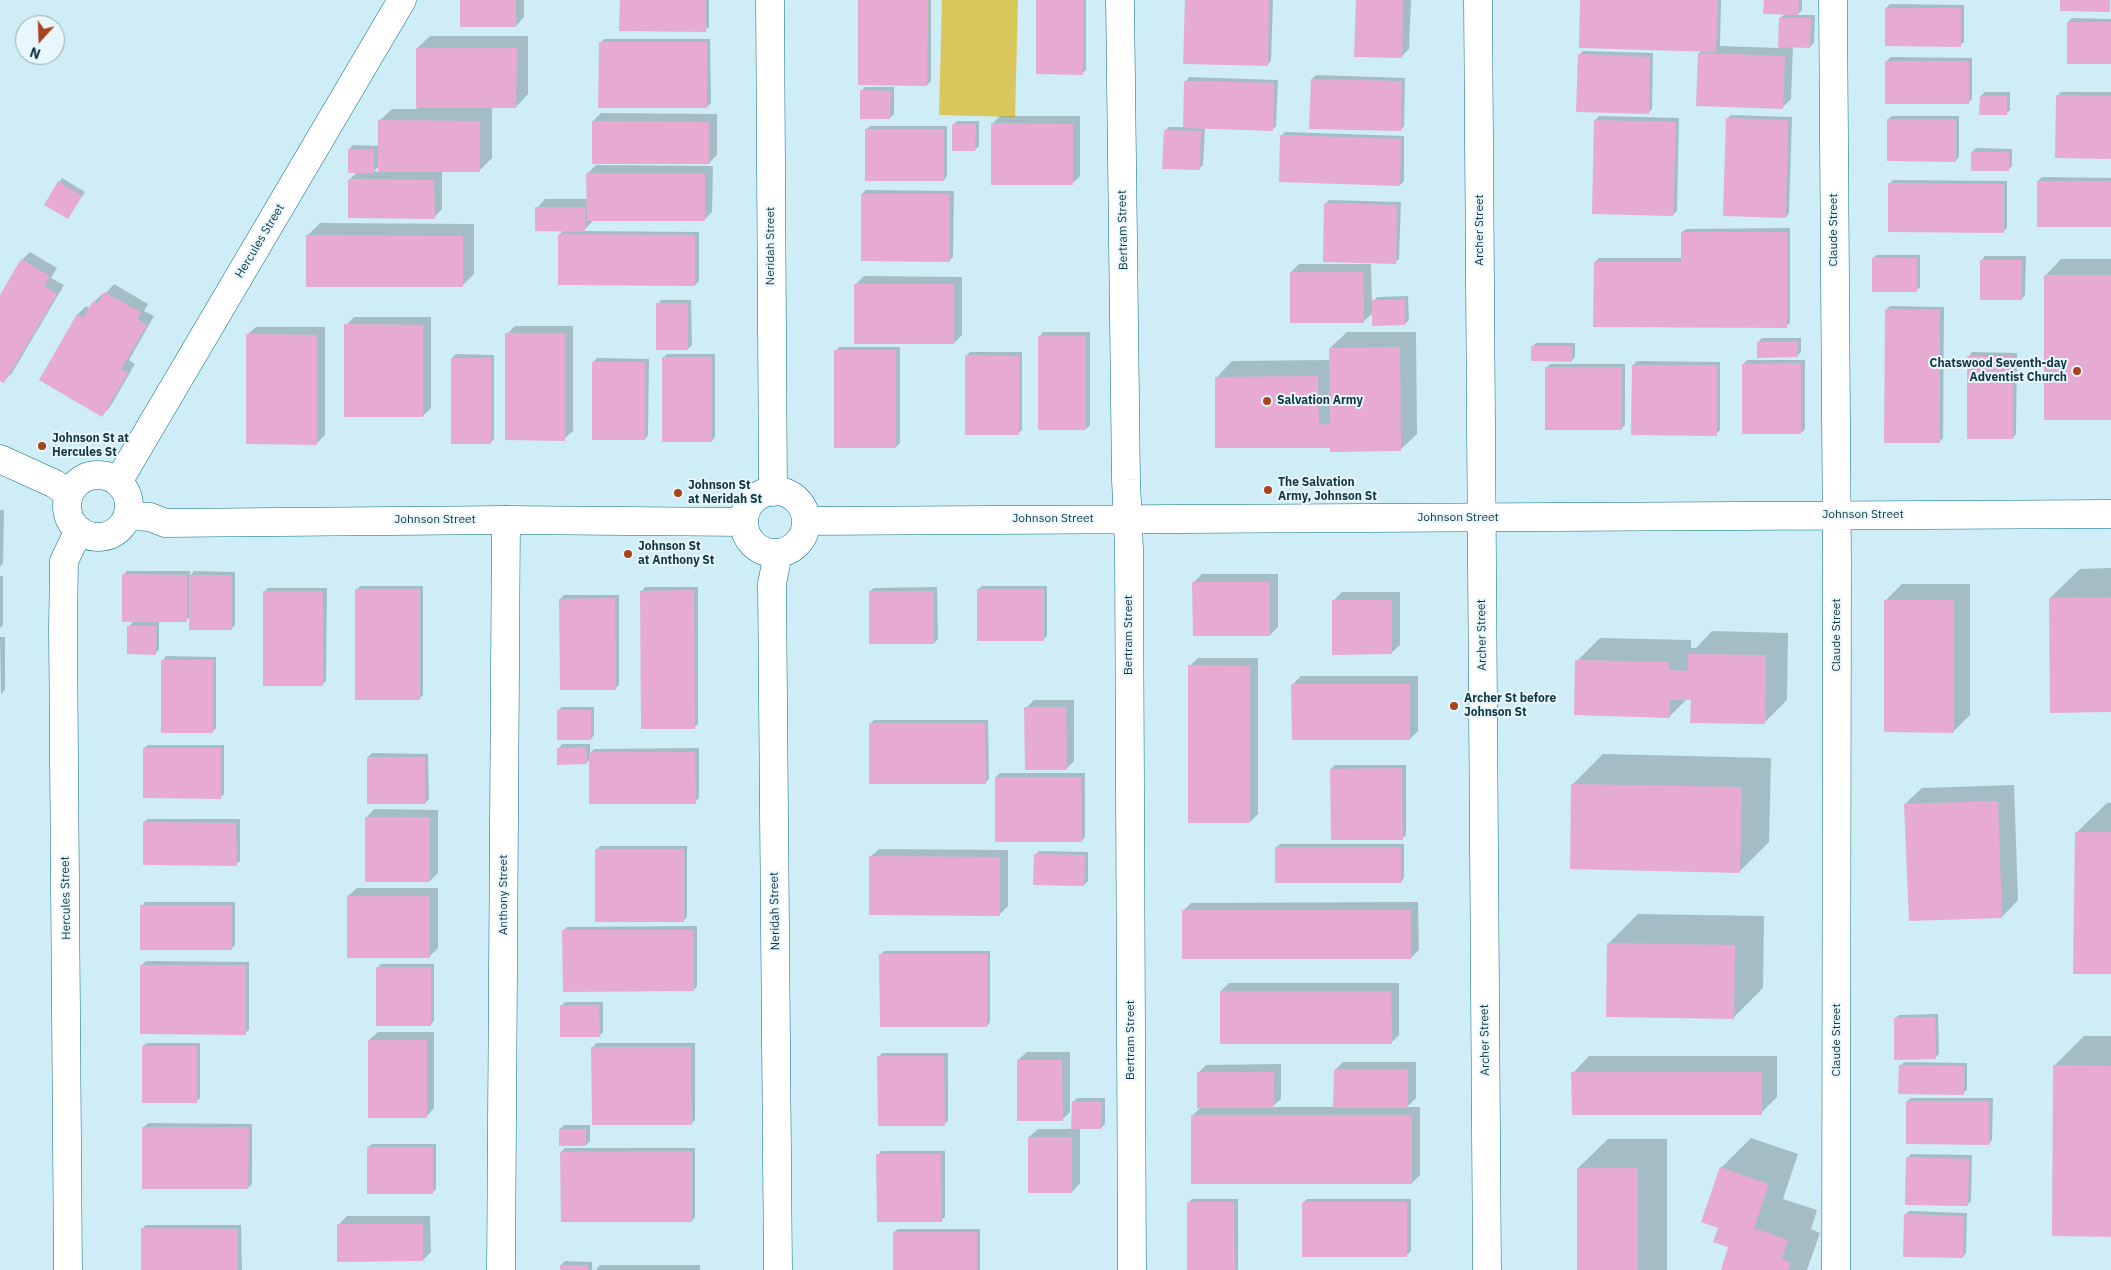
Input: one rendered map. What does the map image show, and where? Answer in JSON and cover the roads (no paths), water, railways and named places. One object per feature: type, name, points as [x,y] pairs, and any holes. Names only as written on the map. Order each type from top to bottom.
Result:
[{"type":"street","name":"Hercules Street","points":[[118,482],[402,0]]},
{"type":"street","name":"Neridah Street","points":[[770,0],[773,492]]},
{"type":"street","name":"Bertram Street","points":[[1120,0],[1127,519],[1129,549],[1132,1270]]},
{"type":"street","name":"Archer Street","points":[[1478,0],[1487,1270]]},
{"type":"street","name":"Claude Street","points":[[1833,0],[1837,515],[1836,1270]]},
{"type":"street","points":[[0,459],[55,484],[69,494]]},
{"type":"street","points":[[91,476],[105,476],[118,482],[124,489],[128,498],[128,516],[117,530],[101,536],[90,536],[80,530],[70,520],[67,507],[69,494],[78,482],[91,476]]},
{"type":"street","points":[[773,492],[782,492],[795,500],[804,511],[806,520],[801,539],[787,551],[778,553],[768,552],[751,541],[746,532],[744,522],[749,505],[756,498],[773,492]]},
{"type":"street","name":"Johnson Street","points":[[806,520],[1481,519],[2111,514]]},
{"type":"street","name":"Johnson Street","points":[[128,516],[150,517],[165,523],[506,520],[744,522]]},
{"type":"street","name":"Anthony Street","points":[[502,1270],[506,520]]},
{"type":"street","name":"Hercules Street","points":[[68,1270],[64,561],[80,530]]},
{"type":"street","name":"Neridah Street","points":[[778,553],[772,584],[778,1270]]},
{"type":"place","name":"Chatswood Seventh-day Adventist Church","points":[[2077,371]]},
{"type":"place","name":"Salvation Army","points":[[1267,401]]},
{"type":"place","name":"Johnson St at Hercules St","points":[[42,446]]},
{"type":"place","name":"The Salvation Army, Johnson St","points":[[1268,490]]},
{"type":"place","name":"Johnson St at Neridah St","points":[[678,493]]},
{"type":"place","name":"Johnson St at Anthony St","points":[[628,554]]},
{"type":"place","name":"Archer St before Johnson St","points":[[1454,706]]}]
